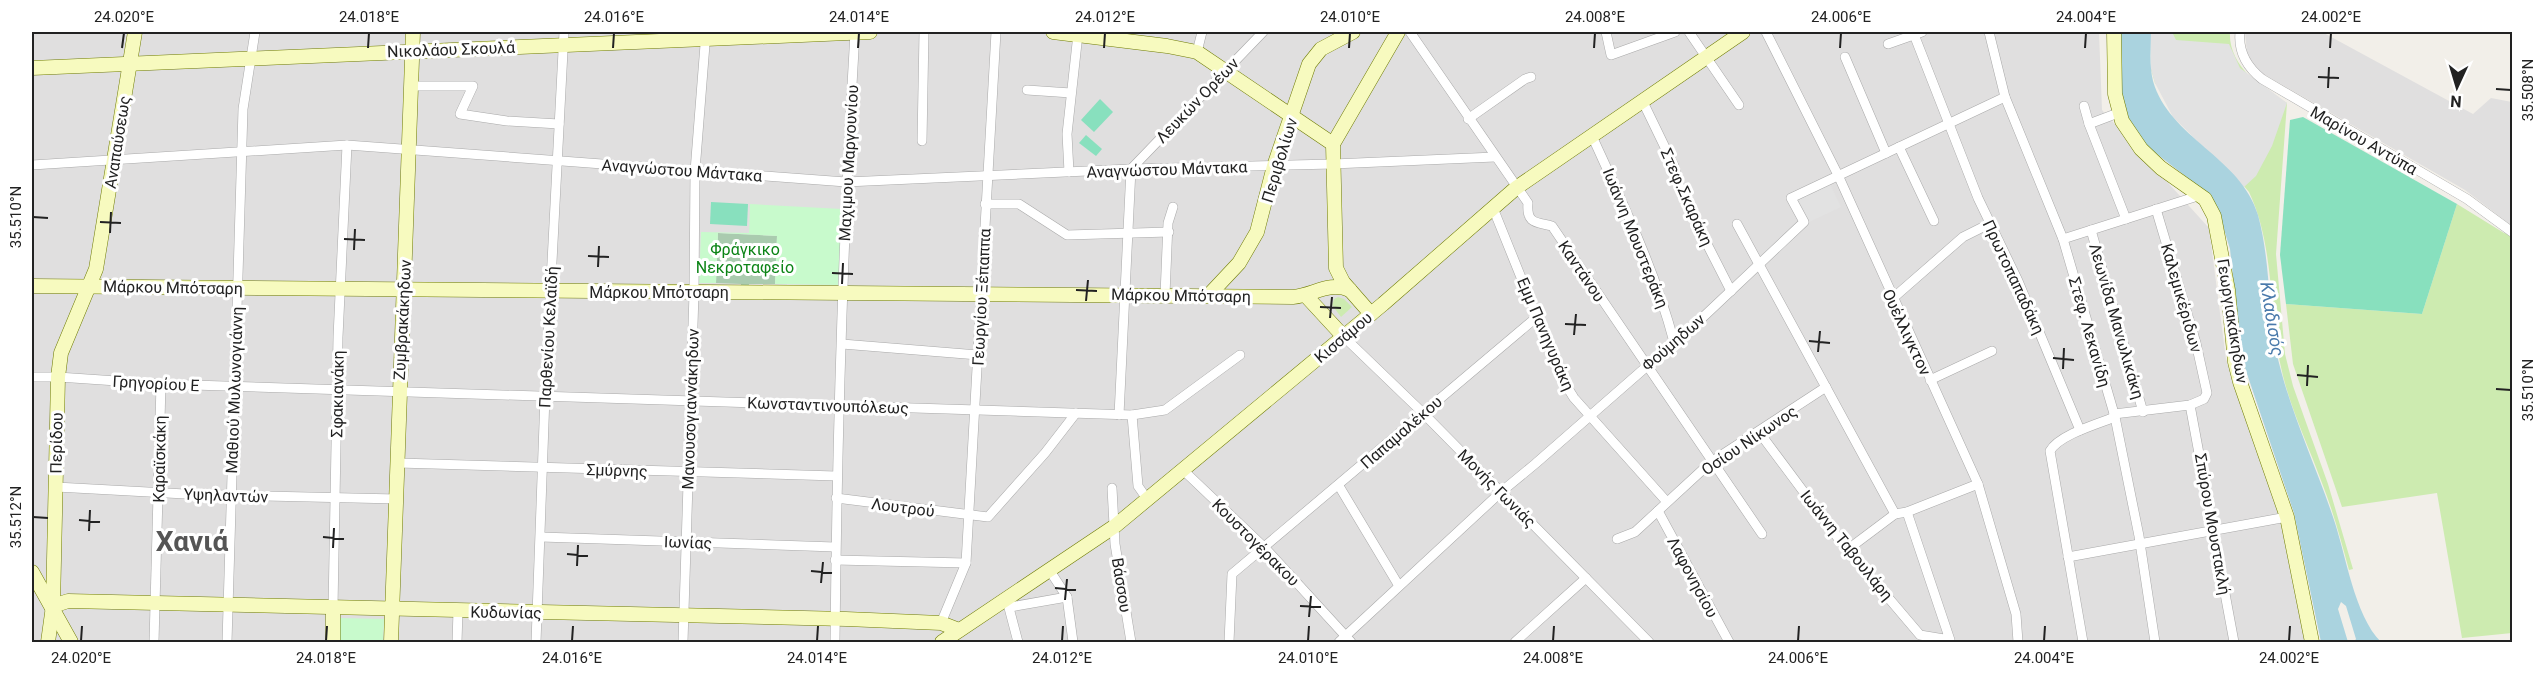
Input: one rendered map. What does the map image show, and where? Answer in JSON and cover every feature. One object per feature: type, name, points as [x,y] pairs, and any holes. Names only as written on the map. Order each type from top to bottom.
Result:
[{"type":"main road","name":"Αναπαύσεως","points":[[88,286],[96,269],[135,32]]},
{"type":"main road","name":"Ζυμβρακάκηδων","points":[[391,642],[413,32]]},
{"type":"main road","name":"Νικολάου Σκουλά","points":[[32,68],[412,51],[564,38],[870,32]]},
{"type":"main road","points":[[1053,32],[1197,52],[1333,144]]},
{"type":"main road","name":"Περιβολίων","points":[[1209,295],[1235,268],[1251,246],[1262,216],[1274,166],[1313,57],[1321,49],[1353,32]]},
{"type":"main road","points":[[1308,298],[1324,296],[1336,268],[1333,144],[1398,32]]},
{"type":"main road","name":"Κισσάμου","points":[[942,642],[1007,603],[1050,570],[1115,526],[1371,314],[1516,188],[1743,32]]},
{"type":"main road","name":"Γεωργιακάκηδων","points":[[2114,32],[2115,94],[2118,113],[2141,149],[2161,168],[2201,195],[2214,216],[2219,235],[2240,382],[2287,517],[2312,642]]},
{"type":"main road","points":[[1336,268],[1350,290],[1371,314]]},
{"type":"main road","name":"Μάρκου Μπότσαρη","points":[[32,286],[1286,296],[1300,296],[1327,288]]},
{"type":"main road","name":"Περίδου","points":[[48,642],[52,606],[57,377],[61,353],[88,286]]},
{"type":"main road","points":[[1327,288],[1350,290]]},
{"type":"main road","name":"Μάρκου Μπότσαρη","points":[[1286,296],[1308,298]]},
{"type":"main road","points":[[1308,298],[1343,336]]},
{"type":"main road","points":[[32,572],[36,589],[52,606],[71,642]]},
{"type":"main road","name":"Κυδωνίας","points":[[52,606],[68,601],[835,619],[941,623],[959,630]]},
{"type":"main road","name":"Σφακιανάκη","points":[[333,608],[333,642]]},
{"type":"street","name":"Μαθιού Μυλωνογιάννη","points":[[227,642],[243,109],[255,32]]},
{"type":"street","name":"Μαχιμου Mαργουνίου","points":[[835,642],[836,498],[846,182],[855,32]]},
{"type":"street","points":[[922,141],[924,32]]},
{"type":"street","name":"Γεωργίου Ξέπαππα","points":[[941,623],[966,563],[982,294],[986,177],[996,32]]},
{"type":"street","points":[[1197,52],[1202,32]]},
{"type":"street","name":"Λευκών Ορέων","points":[[1131,169],[1263,32]]},
{"type":"street","name":"Καντάνου","points":[[1410,32],[1528,203],[1527,210],[1531,219],[1540,226],[1552,226],[1762,534]]},
{"type":"street","points":[[1606,32],[1611,55],[1675,32]]},
{"type":"street","points":[[1689,32],[1739,105]]},
{"type":"street","name":"Ουέλλιγκτον","points":[[1766,32],[1838,175],[1892,299],[1978,484],[2016,614],[2018,642]]},
{"type":"street","name":"Στεφ. Λεκανίδη","points":[[1989,32],[2005,97],[2063,239],[2114,416],[2140,544],[2155,642]]},
{"type":"street","name":"Μαρίνου Αντύπα","points":[[2240,32],[2242,56],[2262,79],[2467,199],[2512,232]]},
{"type":"street","points":[[1888,44],[1916,33]]},
{"type":"street","name":"Πρωτοπαπαδάκη","points":[[1916,33],[1947,124],[1989,224],[2005,251],[2022,290],[2080,430]]},
{"type":"street","points":[[1070,172],[1067,134],[1078,34]]},
{"type":"street","name":"Μανουσογιαννάκηδων","points":[[683,642],[694,293],[695,171],[706,35]]},
{"type":"street","name":"Παρθενίου Κελαϊδή","points":[[536,642],[545,396],[564,38]]},
{"type":"street","points":[[1845,57],[1886,153]]},
{"type":"street","points":[[1468,119],[1531,77]]},
{"type":"street","points":[[412,86],[473,86],[460,114],[507,121],[559,124]]},
{"type":"street","points":[[1027,90],[1071,93]]},
{"type":"street","name":"Φούμηδων","points":[[1345,640],[1399,586],[1501,492],[1674,342],[1804,222],[1791,198],[2005,97]]},
{"type":"street","name":"Στεφ.Σκαράκη","points":[[1643,102],[1674,166],[1682,195],[1731,291]]},
{"type":"street","points":[[2084,106],[2103,163],[2127,219]]},
{"type":"street","points":[[2090,124],[2118,113]]},
{"type":"street","name":"Ιωάννη Μουστεράκη","points":[[1592,136],[1638,238],[1665,309],[1674,342]]},
{"type":"street","name":"Αναγνώστου Μάντακα","points":[[32,165],[347,145],[846,182],[1131,169],[1495,157]]},
{"type":"street","name":"Σφακιανάκη","points":[[333,608],[340,289],[347,145]]},
{"type":"street","points":[[1899,147],[1934,221]]},
{"type":"street","points":[[1119,415],[1131,169]]},
{"type":"street","points":[[2063,239],[2201,195]]},
{"type":"street","points":[[985,204],[1018,204],[1067,235],[1168,232]]},
{"type":"street","points":[[1164,295],[1168,216],[1173,207]]},
{"type":"street","name":"Εμμ Πανηγυράκη","points":[[1493,208],[1562,379],[1574,398],[1667,502]]},
{"type":"street","name":"Καλεμικέριδων","points":[[2156,210],[2207,387],[2204,399],[2190,405]]},
{"type":"street","points":[[1737,224],[1895,514]]},
{"type":"street","points":[[1892,299],[1963,237],[1989,224]]},
{"type":"street","name":"Λεωνίδα Μανωλικάκη","points":[[2091,230],[2143,412]]},
{"type":"street","name":"Παπαμαλέκου","points":[[1229,642],[1232,574],[1265,549],[1538,316]]},
{"type":"street","name":"Μονής Γωνιάς","points":[[1343,336],[1423,413],[1649,642]]},
{"type":"street","points":[[842,344],[978,355]]},
{"type":"street","points":[[1930,380],[1992,351]]},
{"type":"street","name":"Κωνσταντινουπόλεως","points":[[399,391],[1132,415],[1165,410],[1240,355]]},
{"type":"street","name":"Γρηγορίου Ε","points":[[32,378],[57,377],[160,384],[399,391]]},
{"type":"street","name":"Καραϊσκάκη","points":[[154,642],[160,384]]},
{"type":"street","name":"Οσίου Νίκωνος","points":[[1617,539],[1635,532],[1711,462],[1826,387]]},
{"type":"street","points":[[2083,642],[2050,451],[2053,446],[2080,430],[2114,416],[2190,405]]},
{"type":"street","name":"Σπύρου Μουστακλή","points":[[2190,405],[2234,642]]},
{"type":"street","points":[[969,515],[988,516],[1045,453],[1076,413]]},
{"type":"street","points":[[1132,415],[1138,486],[1147,499]]},
{"type":"street","name":"Ιωάννη Ταβουλάρη","points":[[1759,432],[1847,550],[1920,635],[1950,640],[1906,512]]},
{"type":"street","name":"Σμύρνης","points":[[398,463],[837,476]]},
{"type":"street","name":"Κουστογέρακου","points":[[1183,470],[1265,549],[1345,640]]},
{"type":"street","points":[[1847,550],[1895,514],[1906,512],[1978,484]]},
{"type":"street","points":[[1339,486],[1399,586]]},
{"type":"street","name":"Υψηλαντών","points":[[56,487],[230,495],[397,499]]},
{"type":"street","name":"Βάσσου","points":[[1112,488],[1115,544],[1131,642]]},
{"type":"street","name":"Λουτρού","points":[[836,498],[969,515]]},
{"type":"street","name":"Λαφονησίου","points":[[1658,511],[1728,642]]},
{"type":"street","points":[[2068,557],[2287,517]]},
{"type":"street","name":"Ιωνίας","points":[[541,537],[835,547]]},
{"type":"street","points":[[835,560],[966,563]]},
{"type":"street","points":[[1050,570],[1067,597],[1073,642]]},
{"type":"street","points":[[1515,642],[1586,578]]},
{"type":"street","name":"Κισσάμου","points":[[1007,603],[1067,597]]},
{"type":"street","points":[[1007,603],[1018,642]]},
{"type":"street","points":[[457,642],[458,611]]},
{"type":"shaded area","points":[[32,32],[2099,32],[2102,110],[2209,228],[2226,359],[2278,513],[2306,606],[2312,642],[32,642]]},
{"type":"shaded area","points":[[2151,32],[2172,32],[2176,40],[2229,44],[2240,68],[2287,103],[2272,146],[2256,176],[2244,187],[2173,117],[2155,83],[2151,69]]},
{"type":"shaded area","points":[[2245,32],[2322,32],[2473,114],[2491,98],[2512,102],[2512,226],[2465,190],[2265,75],[2256,68],[2247,53]]},
{"type":"shaded area","points":[[1830,184],[1841,207],[1809,222],[1798,199]]},
{"type":"green space","points":[[2152,32],[2230,32],[2234,55],[2240,65],[2257,83],[2287,103],[2276,254],[2285,354],[2293,386],[2328,484],[2353,569],[2349,570],[2330,504],[2283,376],[2275,330],[2268,259],[2258,214],[2249,192],[2155,83],[2151,69]]},
{"type":"green space","points":[[1100,99],[1113,112],[1094,132],[1081,120]]},
{"type":"green space","points":[[2303,117],[2457,204],[2422,314],[2286,304],[2280,255],[2290,120]]},
{"type":"green space","points":[[1086,135],[1102,149],[1096,156],[1079,143]]},
{"type":"green space","points":[[711,202],[748,204],[747,226],[710,224]]},
{"type":"green space","points":[[750,204],[842,209],[840,285],[775,284],[777,236],[718,233],[716,283],[699,283],[701,232],[749,233]]},
{"type":"green space","points":[[2457,204],[2504,233],[2512,235],[2512,633],[2462,638],[2437,493],[2342,507],[2293,364],[2286,304],[2422,314]]},
{"type":"green space","name":"Φράγκικο Νεκροταφείο","points":[[718,233],[777,236],[775,284],[749,284],[749,288],[741,288],[741,284],[716,283]]},
{"type":"green space","points":[[1338,297],[1344,299],[1352,307],[1341,317],[1332,305],[1334,299]]},
{"type":"green space","points":[[340,618],[384,619],[383,642],[340,642]]},
{"type":"water","points":[[2117,32],[2151,32],[2152,75],[2161,101],[2174,118],[2237,178],[2249,195],[2258,215],[2265,248],[2273,333],[2281,371],[2338,532],[2357,600],[2372,630],[2381,642],[2354,642],[2356,639],[2346,606],[2341,602],[2338,609],[2348,642],[2321,642],[2294,513],[2242,359],[2230,249],[2219,213],[2202,189],[2144,144],[2135,132],[2119,97]]},
{"type":"district","name":"Χανιά","points":[[192,541]]},
{"type":"water label","name":"Κλαδισός","points":[[2272,319]]}]
